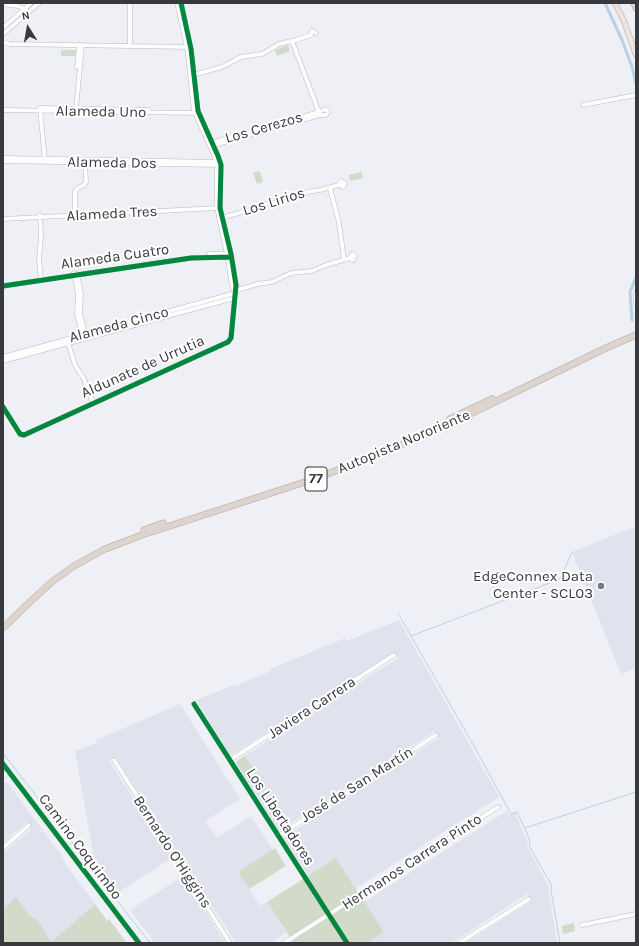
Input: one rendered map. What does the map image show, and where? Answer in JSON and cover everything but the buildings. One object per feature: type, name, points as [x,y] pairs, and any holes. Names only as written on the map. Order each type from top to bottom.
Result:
[{"type":"highway","points":[[634,3],[636,8]]},
{"type":"highway","name":"Autopista Nororiente","points":[[3,622],[55,574],[105,544],[137,532],[303,479],[369,454],[432,427],[636,330]]},
{"type":"highway","name":"Autopista Nororiente","points":[[3,628],[53,581],[78,564],[105,549],[142,534],[305,482],[376,456],[456,421],[636,334]]},
{"type":"main road","points":[[615,3],[622,15],[634,44],[636,55]]},
{"type":"street","points":[[3,28],[31,3]]},
{"type":"street","points":[[3,34],[39,3]]},
{"type":"street","points":[[129,3],[130,46]]},
{"type":"street","name":"Aldunate de Urrutia","points":[[177,3],[189,47]]},
{"type":"street","name":"Aldunate de Urrutia","points":[[3,407],[21,435],[229,341],[232,335],[234,294],[232,288],[229,255],[219,207],[219,163],[196,112],[189,47],[180,3]]},
{"type":"street","points":[[3,4],[25,8],[29,12]]},
{"type":"street","points":[[192,76],[222,67],[241,57],[262,54],[279,44],[310,35]]},
{"type":"street","name":"Los Cerezos","points":[[211,145],[322,113],[292,41]]},
{"type":"street","points":[[3,42],[9,44],[189,47]]},
{"type":"street","points":[[75,110],[80,45]]},
{"type":"street","points":[[583,105],[636,95]]},
{"type":"street","name":"Alameda Uno","points":[[3,109],[196,112]]},
{"type":"street","points":[[40,109],[44,160]]},
{"type":"street","name":"Alameda Dos","points":[[3,160],[219,163]]},
{"type":"street","points":[[75,214],[75,191],[86,182],[85,161]]},
{"type":"street","name":"Los Lirios","points":[[221,218],[253,209],[264,204],[287,202],[307,192],[339,185]]},
{"type":"street","points":[[330,188],[339,223],[344,259]]},
{"type":"street","name":"Alameda Tres","points":[[3,218],[219,207]]},
{"type":"street","points":[[40,216],[41,236],[38,259],[41,279]]},
{"type":"street","name":"Alameda Cuatro","points":[[3,284],[191,255],[229,255]]},
{"type":"street","points":[[234,294],[257,284],[272,282],[291,273],[315,270],[350,258]]},
{"type":"street","points":[[75,274],[81,296],[80,317],[84,337]]},
{"type":"street","points":[[636,293],[636,304]]},
{"type":"street","name":"Alameda Cinco","points":[[3,357],[84,337],[234,294]]},
{"type":"street","points":[[68,341],[75,365],[85,381],[93,403]]},
{"type":"street","name":"Alameda Cinco","points":[[3,361],[68,341]]},
{"type":"street","name":"Javiera Carrera","points":[[230,760],[394,655]]},
{"type":"street","name":"Los Libertadores","points":[[194,704],[347,943]]},
{"type":"street","name":"José de San Martín","points":[[278,836],[436,735]]},
{"type":"street","name":"Bernardo O'Higgins","points":[[114,760],[230,943]]},
{"type":"street","name":"Camino Coquimbo","points":[[3,764],[139,943]]},
{"type":"street","points":[[3,777],[8,771]]},
{"type":"street","name":"Hermanos Carrera Pinto","points":[[284,943],[498,807]]},
{"type":"street","points":[[3,848],[29,825]]},
{"type":"street","points":[[459,943],[529,899]]},
{"type":"street","points":[[582,925],[636,914]]},
{"type":"shaded area","points":[[636,526],[636,668],[621,674],[572,552]]},
{"type":"shaded area","points":[[399,620],[499,797],[356,888],[336,858],[308,876],[283,838],[439,738],[435,731],[278,831],[235,762],[398,658],[395,652],[231,755],[196,700],[234,685],[235,686],[271,671],[270,669],[345,638],[347,641]]},
{"type":"shaded area","points":[[180,704],[240,799],[205,821],[217,838],[251,816],[273,850],[238,872],[260,906],[267,902],[286,933],[270,943],[236,943],[115,757],[109,761],[172,858],[117,893],[95,864],[75,751],[97,743],[96,740]]},
{"type":"shaded area","points":[[6,781],[63,857],[62,859],[95,904],[51,942],[38,920],[30,916],[16,898],[3,909],[3,853],[31,829],[27,822],[3,843],[3,784]]},
{"type":"shaded area","points":[[507,811],[509,815],[515,813],[528,843],[527,846],[548,885],[557,943],[465,943],[532,901],[527,894],[451,943],[367,943],[384,932],[364,902]]},
{"type":"shaded area","points":[[183,876],[225,943],[155,943],[130,910]]},
{"type":"green space","points":[[288,45],[290,51],[277,56],[275,50]]},
{"type":"green space","points":[[61,50],[76,50],[75,56],[61,56]]},
{"type":"green space","points":[[260,171],[263,182],[257,184],[253,172]]},
{"type":"green space","points":[[361,172],[363,178],[350,181],[349,175]]},
{"type":"green space","points":[[245,756],[256,773],[247,779],[236,762]]},
{"type":"green space","points":[[275,848],[286,866],[249,889],[238,872]]},
{"type":"green space","points":[[336,858],[384,932],[367,943],[291,943],[293,942],[267,902]]},
{"type":"green space","points":[[16,897],[30,916],[38,920],[51,942],[95,904],[107,921],[109,919],[127,943],[3,943],[3,909]]},
{"type":"green space","points":[[574,923],[575,931],[563,934],[562,926]]},
{"type":"waterway","points":[[605,3],[622,40],[632,67],[636,84]]},
{"type":"waterway","points":[[632,320],[630,292],[636,277]]},
{"type":"waterway","points":[[399,615],[411,636],[560,579],[572,552]]},
{"type":"waterway","points":[[411,636],[511,814],[517,812],[530,841],[529,846],[552,886],[551,890],[560,943]]},
{"type":"waterway","points":[[3,753],[150,943]]},
{"type":"waterway","points":[[525,828],[636,792]]},
{"type":"cycle path","points":[[3,407],[20,434],[24,435],[228,342],[231,338],[236,285],[231,254],[220,208],[221,165],[198,111],[191,49],[181,3]]},
{"type":"cycle path","points":[[3,286],[191,258],[231,257]]},
{"type":"cycle path","points":[[194,704],[347,943]]},
{"type":"cycle path","points":[[3,764],[139,943]]},
{"type":"place","name":"EdgeConnex Data Center - SCL03","points":[[601,586]]}]
